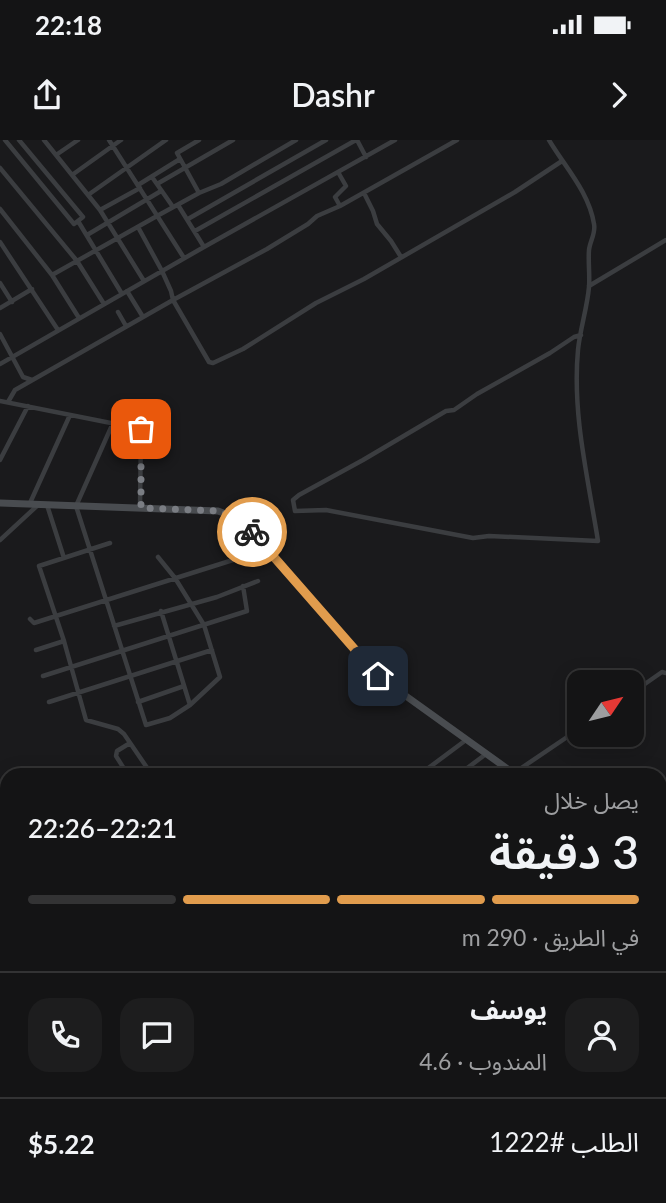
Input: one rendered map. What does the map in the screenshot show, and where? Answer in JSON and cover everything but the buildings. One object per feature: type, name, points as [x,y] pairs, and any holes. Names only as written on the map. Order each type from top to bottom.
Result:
[{"type":"main road","points":[[0,503],[218,511],[237,518],[266,547],[378,676],[506,768]]},
{"type":"street","points":[[5,140],[74,224],[83,217],[19,140]]},
{"type":"street","points":[[44,140],[100,210],[144,281]]},
{"type":"street","points":[[56,155],[78,140]]},
{"type":"street","points":[[109,140],[184,258]]},
{"type":"street","points":[[72,175],[121,140]]},
{"type":"street","points":[[88,195],[166,140]]},
{"type":"street","points":[[199,140],[177,153],[199,193]]},
{"type":"street","points":[[157,184],[233,140]]},
{"type":"street","points":[[52,275],[199,193],[221,184],[296,140]]},
{"type":"street","points":[[188,219],[326,140]]},
{"type":"street","points":[[195,231],[356,140],[366,157]]},
{"type":"street","points":[[0,364],[395,140]]},
{"type":"street","points":[[8,402],[15,390],[32,380],[267,249],[317,216],[364,193],[457,140]]},
{"type":"street","points":[[549,140],[586,198],[594,223],[589,247],[589,286],[581,335],[578,350],[579,426],[598,541],[489,536],[473,538],[326,510],[295,511],[293,500],[299,495],[446,411],[454,410],[581,335]]},
{"type":"street","points":[[100,210],[180,159]]},
{"type":"street","points":[[138,227],[162,271],[173,300],[209,362],[213,363],[243,349],[316,303],[364,279],[515,192],[562,161]]},
{"type":"street","points":[[0,168],[77,261],[104,304]]},
{"type":"street","points":[[338,172],[346,186],[335,197],[340,206]]},
{"type":"street","points":[[152,177],[161,191],[188,219],[204,247]]},
{"type":"street","points":[[87,235],[161,191]]},
{"type":"street","points":[[364,193],[377,224],[401,257]]},
{"type":"street","points":[[0,209],[52,275],[79,318]]},
{"type":"street","points":[[78,221],[143,317]]},
{"type":"street","points":[[589,286],[666,240]]},
{"type":"street","points":[[0,242],[58,330]]},
{"type":"street","points":[[0,283],[12,302]]},
{"type":"street","points":[[0,308],[32,289]]},
{"type":"street","points":[[118,312],[126,326]]},
{"type":"street","points":[[0,334],[23,377],[32,380]]},
{"type":"street","points":[[0,401],[141,429],[141,508]]},
{"type":"street","points":[[0,460],[28,406]]},
{"type":"street","points":[[29,504],[70,415]]},
{"type":"street","points":[[113,423],[76,506],[146,726],[170,718],[190,705],[220,677],[204,625],[175,578],[158,557]]},
{"type":"street","points":[[0,540],[43,505],[64,558]]},
{"type":"street","points":[[110,543],[39,566],[86,720],[118,729],[147,768]]},
{"type":"street","points":[[30,619],[34,623],[266,547]]},
{"type":"street","points":[[114,626],[218,597],[258,581]]},
{"type":"street","points":[[43,676],[247,611],[243,586]]},
{"type":"street","points":[[161,611],[190,705]]},
{"type":"street","points":[[36,650],[64,641]]},
{"type":"street","points":[[49,702],[212,650]]},
{"type":"street","points":[[644,685],[666,673]]},
{"type":"street","points":[[138,702],[184,687]]},
{"type":"street","points":[[524,768],[567,737]]},
{"type":"street","points":[[428,768],[466,739]]},
{"type":"street","points":[[124,768],[116,756],[117,751],[130,743]]},
{"type":"street","points":[[467,768],[486,754]]},
{"type":"way so far","points":[[141,429],[141,508],[218,511],[237,518],[252,532]]},
{"type":"route","points":[[252,532],[378,676]]}]
